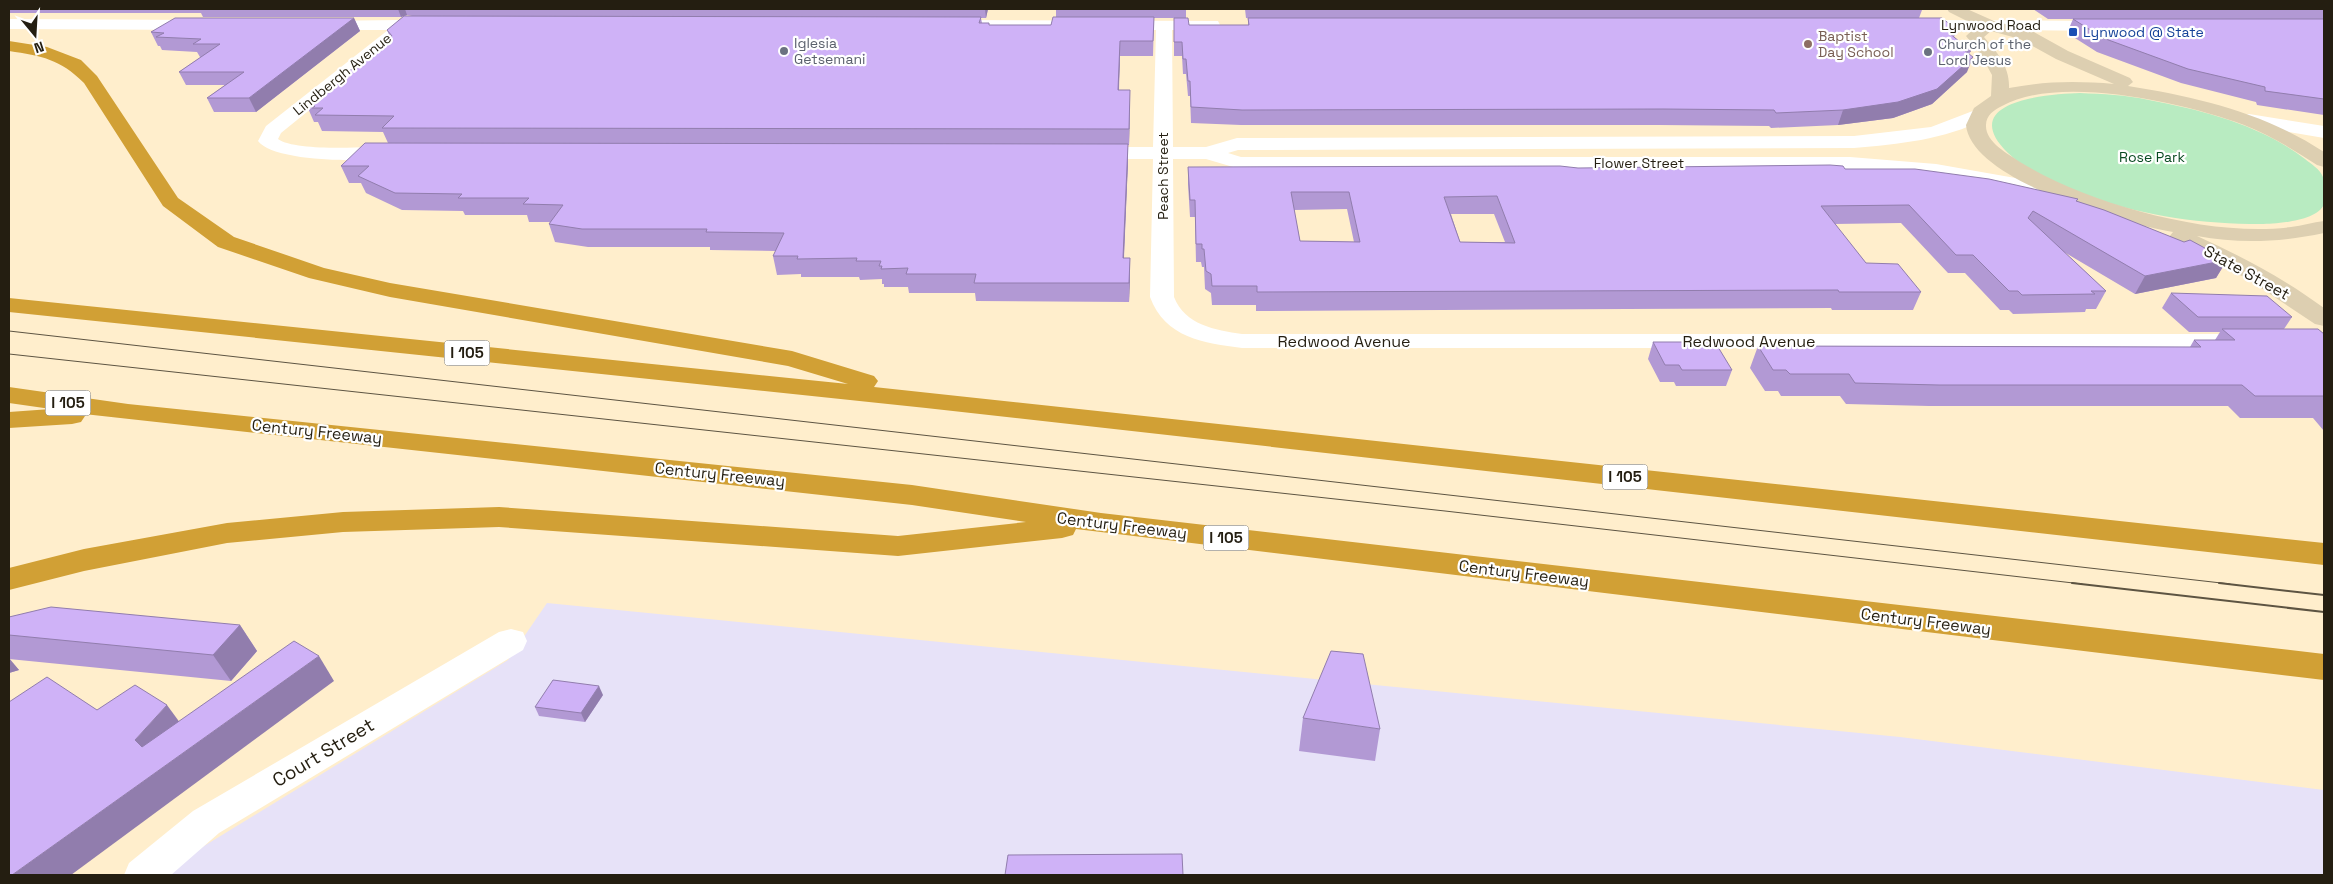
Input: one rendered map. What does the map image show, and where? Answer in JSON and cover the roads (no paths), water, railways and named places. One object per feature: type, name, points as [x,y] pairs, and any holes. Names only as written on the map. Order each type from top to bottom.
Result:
[{"type":"highway","points":[[9,46],[41,51],[75,64],[91,80],[170,202],[226,242],[317,273],[390,290],[792,359],[926,400]]},
{"type":"highway","name":"I 105","points":[[9,305],[926,400],[2324,554]]},
{"type":"highway","name":"Century Freeway","points":[[9,395],[128,412],[912,495],[1100,524],[2324,667]]},
{"type":"highway","points":[[9,420],[128,412]]},
{"type":"highway","points":[[9,579],[84,560],[227,534],[343,522],[499,517],[898,546],[1100,524]]},
{"type":"main road","points":[[1954,9],[1988,25],[2026,35],[2104,74],[2168,98],[2249,120],[2300,145],[2324,161]]},
{"type":"main road","points":[[1988,25],[1974,36],[1989,53],[2001,75],[2000,96]]},
{"type":"main road","points":[[2168,98],[2133,92],[2072,87],[2023,91],[2000,96],[1978,116],[1976,127],[1983,141],[1994,153],[2013,168],[2070,197],[2139,219],[2185,228],[2258,234],[2285,234],[2324,227]]},
{"type":"main road","name":"State Street","points":[[2139,219],[2196,244],[2260,276],[2302,302],[2324,319]]},
{"type":"street","name":"Lindbergh Avenue","points":[[411,152],[296,152],[280,150],[269,145],[268,138],[273,130],[425,9]]},
{"type":"street","points":[[933,25],[1024,17],[1164,25],[1222,20]]},
{"type":"street","points":[[9,24],[216,25]]},
{"type":"street","points":[[305,25],[444,25]]},
{"type":"street","name":"Peach Street","points":[[1164,25],[1162,297],[1166,310],[1177,321]]},
{"type":"street","name":"Lynwood Road","points":[[1897,25],[2123,26]]},
{"type":"street","name":"Flower Street","points":[[1071,153],[1207,153],[1237,144],[1854,142],[1931,132],[1958,125],[1978,116]]},
{"type":"street","points":[[2249,120],[2324,132]]},
{"type":"street","points":[[1601,143],[1613,163]]},
{"type":"street","name":"Flower Street","points":[[1207,153],[1240,163],[1850,163],[1936,170],[2021,185],[2070,197]]},
{"type":"street","name":"Redwood Avenue","points":[[1177,321],[1205,334],[1242,341],[2254,341]]},
{"type":"street","name":"Court Street","points":[[143,875],[206,822],[511,641]]},
{"type":"tram line","points":[[9,331],[2230,584]]},
{"type":"tram line","points":[[9,354],[1445,511],[2082,584]]},
{"type":"tram line","points":[[2072,583],[2324,612]]},
{"type":"tram line","points":[[2219,583],[2324,595]]},
{"type":"place","name":"Lynwood @ State","points":[[2073,32]]},
{"type":"place","name":"Baptist Day School","points":[[1808,44]]},
{"type":"place","name":"Iglesia Getsemani","points":[[784,51]]},
{"type":"place","name":"Church of the Lord Jesus","points":[[1928,52]]},
{"type":"park label","name":"Rose Park","points":[[2152,157]]}]
